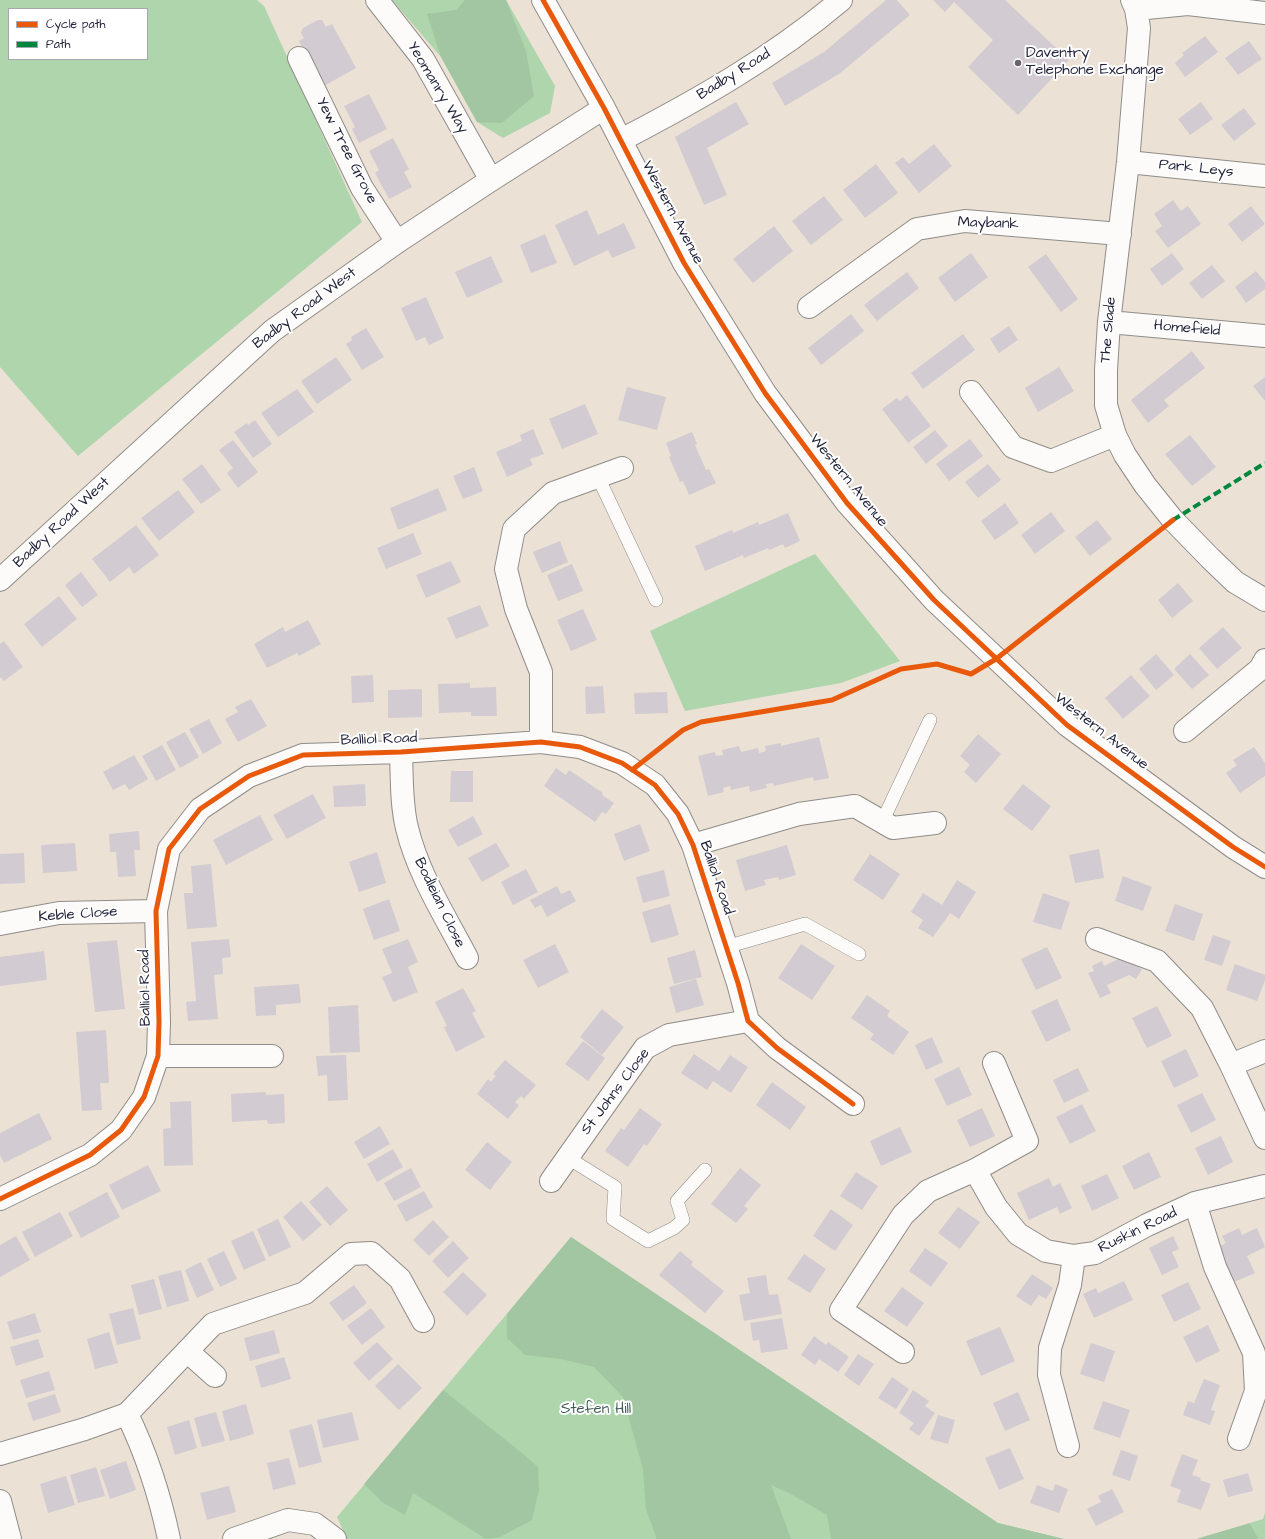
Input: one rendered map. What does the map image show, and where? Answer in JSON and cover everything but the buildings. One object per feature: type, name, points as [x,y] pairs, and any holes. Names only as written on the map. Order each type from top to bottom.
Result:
[{"type":"street","name":"Yeomanry Way","points":[[377,0],[423,59],[491,180]]},
{"type":"street","name":"Western Avenue","points":[[543,0],[604,108],[684,263],[765,393],[847,503],[934,600],[1067,725],[1233,847],[1265,867]]},
{"type":"street","name":"Badby Road","points":[[620,140],[666,117],[743,72],[814,23],[841,0]]},
{"type":"street","points":[[1134,5],[1188,4],[1265,13]]},
{"type":"street","name":"The Slade","points":[[1134,5],[1138,28],[1128,162],[1108,322],[1106,405],[1115,435],[1125,455],[1145,485],[1174,520],[1235,582],[1265,600]]},
{"type":"street","name":"Yew Tree Grove","points":[[299,58],[362,188],[398,242]]},
{"type":"street","name":"Badby Road West","points":[[0,580],[272,331],[398,242],[491,180],[604,108]]},
{"type":"street","name":"Park Leys","points":[[1128,162],[1265,176]]},
{"type":"street","name":"Maybank","points":[[809,306],[917,229],[965,220],[1120,234]]},
{"type":"street","name":"Homefield","points":[[1108,322],[1265,336]]},
{"type":"street","points":[[971,392],[1013,447],[1051,461],[1115,435]]},
{"type":"street","points":[[542,742],[541,672],[516,609],[506,569],[514,529],[552,493],[622,468]]},
{"type":"street","points":[[1185,731],[1260,670],[1265,660]]},
{"type":"street","name":"Balliol Road","points":[[0,1199],[90,1155],[121,1130],[144,1097],[158,1056],[160,1022],[156,911],[169,849],[200,809],[249,776],[304,755],[402,752],[542,742],[580,747],[622,763],[654,785],[678,814],[693,845],[748,1021]]},
{"type":"street","name":"Bodleian Close","points":[[402,752],[402,789],[407,827],[418,864],[467,958]]},
{"type":"street","points":[[693,845],[799,814],[855,806],[892,828],[934,824]]},
{"type":"street","name":"Keble Close","points":[[0,924],[59,913],[156,911]]},
{"type":"street","points":[[1098,939],[1157,961],[1202,1008],[1231,1065],[1265,1138]]},
{"type":"street","points":[[748,1021],[777,1048],[853,1104]]},
{"type":"street","name":"St Johns Close","points":[[551,1182],[645,1048],[669,1035],[748,1021]]},
{"type":"street","points":[[1231,1065],[1265,1051]]},
{"type":"street","points":[[158,1056],[272,1056]]},
{"type":"street","points":[[903,1352],[841,1310],[903,1215],[928,1191],[975,1170],[1027,1141],[994,1063]]},
{"type":"street","name":"Ruskin Road","points":[[975,1170],[996,1208],[1018,1234],[1046,1251],[1074,1256],[1095,1253],[1147,1225],[1195,1203],[1265,1186]]},
{"type":"street","points":[[1195,1203],[1215,1267],[1254,1353],[1256,1391],[1239,1439]]},
{"type":"street","points":[[0,1454],[85,1429],[127,1414],[213,1324],[305,1293],[351,1254],[371,1253],[400,1279],[423,1321]]},
{"type":"street","points":[[1068,1446],[1049,1375],[1050,1348],[1070,1285],[1074,1256]]},
{"type":"street","points":[[187,1351],[215,1376]]},
{"type":"street","points":[[127,1414],[140,1441],[163,1510],[169,1539]]},
{"type":"street","points":[[0,1501],[10,1539]]},
{"type":"street","points":[[234,1539],[288,1520],[315,1524],[335,1539]]},
{"type":"lane","points":[[598,477],[656,600]]},
{"type":"lane","points":[[882,822],[930,720]]},
{"type":"lane","points":[[726,947],[805,924],[858,954]]},
{"type":"lane","points":[[568,1158],[615,1187],[613,1219],[648,1241],[674,1228],[683,1220],[677,1201],[705,1170]]},
{"type":"green space","points":[[0,0],[257,0],[264,6],[362,222],[78,456],[0,367]]},
{"type":"green space","points":[[392,0],[506,0],[555,86],[550,113],[503,138],[477,122],[441,57]]},
{"type":"green space","points":[[465,0],[506,0],[526,51],[534,96],[502,123],[477,122],[441,57],[427,14],[456,10]]},
{"type":"green space","points":[[815,554],[900,661],[841,683],[685,711],[650,631]]},
{"type":"green space","name":"Stefen Hill","points":[[571,1237],[998,1523],[1064,1539],[347,1539],[337,1517]]},
{"type":"green space","points":[[571,1237],[998,1523],[1064,1539],[831,1539],[827,1515],[791,1494],[771,1485],[791,1539],[657,1539],[646,1509],[643,1469],[623,1397],[594,1367],[561,1359],[525,1355],[507,1338],[507,1314]]},
{"type":"green space","points":[[443,1390],[538,1467],[539,1490],[532,1520],[500,1537],[486,1539],[413,1493],[405,1515],[382,1502],[364,1484]]},
{"type":"green space","points":[[1265,1513],[1265,1539],[1259,1539],[1250,1523],[1263,1519]]},
{"type":"green space","points":[[1250,1523],[1259,1539],[1196,1539]]},
{"type":"marked path","points":[[1173,520],[1265,463]]},
{"type":"cycle path","points":[[543,0],[604,108],[684,263],[765,393],[847,503],[934,600],[1067,725],[1233,847],[1265,867]]},
{"type":"cycle path","points":[[632,770],[683,730],[701,722],[832,700],[901,669],[937,664],[971,674],[996,659],[1173,520]]},
{"type":"cycle path","points":[[0,1199],[90,1155],[121,1130],[144,1097],[158,1056],[159,1022],[156,911],[169,849],[200,809],[249,776],[303,755],[401,752],[541,742],[580,747],[622,763],[655,785],[678,814],[693,845],[738,983],[748,1021],[777,1048],[853,1104]]},
{"type":"place","name":"Daventry Telephone Exchange","points":[[1018,63]]}]
